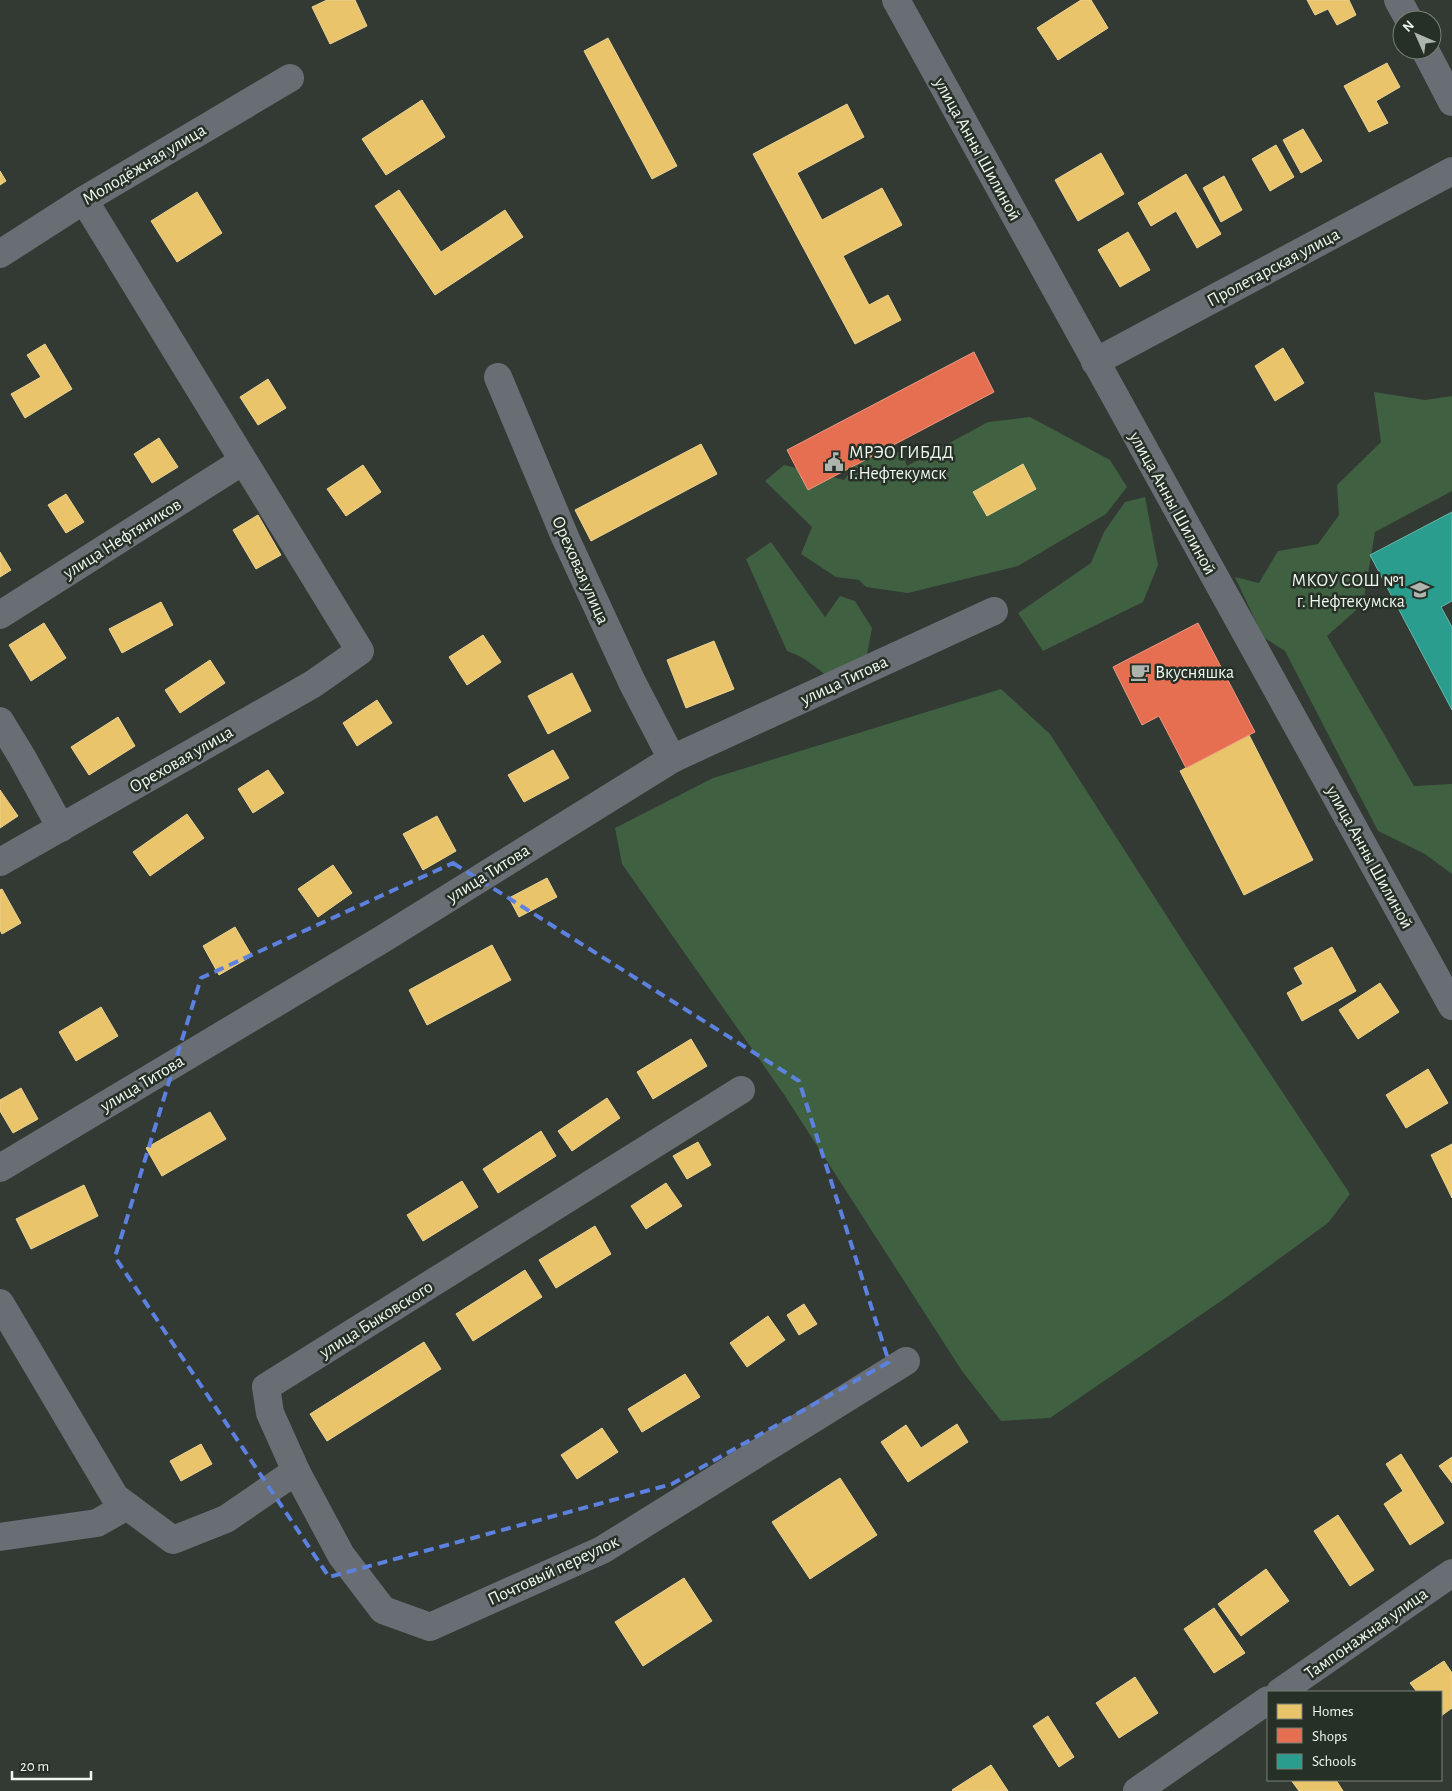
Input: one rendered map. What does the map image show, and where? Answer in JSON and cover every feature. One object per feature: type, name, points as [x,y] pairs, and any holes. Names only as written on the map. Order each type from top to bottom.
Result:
[{"type":"street","name":"улица Анны Шилиной","points":[[896,0],[1452,1006]]},
{"type":"street","points":[[1430,60],[1452,102]]},
{"type":"street","name":"Молодёжная улица","points":[[0,254],[84,200],[290,78]]},
{"type":"street","name":"Пролетарская улица","points":[[1095,362],[1452,171]]},
{"type":"street","points":[[84,200],[243,461]]},
{"type":"street","name":"Ореховая улица","points":[[498,377],[566,538],[632,682],[672,759]]},
{"type":"street","name":"улица Нефтяников","points":[[0,615],[243,461]]},
{"type":"street","name":"Ореховая улица","points":[[0,862],[312,684],[360,651],[243,461]]},
{"type":"street","name":"улица Титова","points":[[0,1168],[373,945],[672,759],[994,611]]},
{"type":"street","points":[[0,721],[61,828]]},
{"type":"street","name":"улица Быковского","points":[[296,1470],[270,1413],[266,1387],[741,1090]]},
{"type":"street","points":[[0,1303],[121,1502],[173,1540],[226,1519],[296,1470]]},
{"type":"street","name":"Почтовый переулок","points":[[296,1470],[341,1555],[382,1610],[430,1627],[602,1550],[906,1361]]},
{"type":"street","points":[[0,1537],[97,1523],[121,1502]]},
{"type":"street","name":"Тампонажная улица","points":[[1281,1691],[1452,1573]]},
{"type":"street","points":[[1137,1791],[1267,1701]]},
{"type":"highlighted area","points":[[453,863],[799,1081],[889,1362],[672,1484],[329,1577],[115,1257],[201,978]]},
{"type":"green space","points":[[1374,392],[1425,400],[1452,396],[1452,491],[1375,532],[1363,604],[1327,636],[1414,786],[1452,784],[1452,874],[1425,854],[1378,831],[1285,651],[1263,637],[1235,577],[1259,583],[1278,551],[1318,544],[1339,515],[1337,485],[1381,442]]},
{"type":"green space","points":[[1030,417],[1110,460],[1127,487],[1106,514],[1018,566],[908,593],[866,587],[859,580],[836,577],[801,554],[812,527],[765,481],[784,465],[844,480],[870,446],[902,453],[907,466],[988,422]],"holes":[[[1022,464],[1036,489],[987,516],[973,492]]]},
{"type":"green space","points":[[1145,497],[1158,565],[1143,602],[1043,651],[1018,613],[1091,563],[1104,532],[1125,502]]},
{"type":"green space","points":[[771,542],[825,617],[840,596],[855,601],[872,628],[862,681],[839,687],[808,662],[787,651],[746,559]]},
{"type":"green space","points":[[1001,689],[1050,734],[1195,960],[1350,1194],[1328,1223],[1224,1299],[1050,1418],[1001,1421],[962,1371],[785,1096],[622,864],[615,828],[713,778]]},
{"type":"building: Homes","points":[[327,0],[355,0],[367,26],[330,44],[312,7]]},
{"type":"building: Homes","points":[[1081,0],[1091,0],[1108,28],[1058,60],[1037,28]]},
{"type":"building: Homes","points":[[1307,0],[1349,0],[1356,15],[1337,25],[1328,9],[1315,15]]},
{"type":"building: Homes","points":[[608,38],[677,166],[652,179],[584,51]]},
{"type":"building: Homes","points":[[1387,63],[1400,87],[1376,101],[1388,123],[1369,132],[1344,86]]},
{"type":"building: Homes","points":[[422,100],[445,137],[386,175],[362,139]]},
{"type":"building: Homes","points":[[847,104],[864,137],[797,173],[822,220],[882,188],[902,225],[843,256],[869,305],[888,295],[901,320],[855,344],[753,154]]},
{"type":"building: Homes","points":[[1303,129],[1322,161],[1301,173],[1283,140]]},
{"type":"building: Homes","points":[[1276,145],[1294,177],[1270,191],[1252,159]]},
{"type":"building: Homes","points":[[1101,153],[1124,194],[1078,221],[1055,180]]},
{"type":"building: Homes","points":[[0,171],[6,181],[0,185]]},
{"type":"building: Homes","points":[[1186,174],[1221,234],[1197,248],[1176,211],[1151,226],[1138,203]]},
{"type":"building: Homes","points":[[1224,176],[1242,210],[1221,222],[1203,188]]},
{"type":"building: Homes","points":[[399,190],[441,252],[505,210],[523,237],[435,295],[375,206]]},
{"type":"building: Homes","points":[[197,192],[222,233],[177,262],[151,221]]},
{"type":"building: Homes","points":[[1128,232],[1150,270],[1120,287],[1098,250]]},
{"type":"building: Homes","points":[[45,344],[72,389],[25,418],[11,394],[41,377],[27,355]]},
{"type":"building: Homes","points":[[1283,348],[1304,383],[1275,401],[1255,366]]},
{"type":"building: Homes","points":[[268,379],[286,408],[258,425],[240,397]]},
{"type":"building: Homes","points":[[159,438],[178,467],[152,483],[134,454]]},
{"type":"building: Homes","points":[[701,444],[717,474],[591,541],[575,510]]},
{"type":"building: Homes","points":[[1023,464],[1036,489],[987,516],[973,492]]},
{"type":"building: Homes","points":[[363,465],[381,492],[346,516],[327,489]]},
{"type":"building: Homes","points":[[66,494],[84,522],[66,533],[48,505]]},
{"type":"building: Homes","points":[[258,515],[281,555],[256,569],[233,530]]},
{"type":"building: Homes","points":[[0,552],[11,570],[0,577]]},
{"type":"building: Homes","points":[[161,602],[173,625],[122,653],[109,629]]},
{"type":"building: Homes","points":[[44,623],[66,658],[31,681],[9,645]]},
{"type":"building: Homes","points":[[483,635],[501,662],[467,685],[449,657]]},
{"type":"building: Homes","points":[[714,641],[734,689],[686,708],[667,660]]},
{"type":"building: Homes","points":[[210,660],[225,683],[180,713],[165,690]]},
{"type":"building: Homes","points":[[572,673],[591,711],[548,734],[528,696]]},
{"type":"building: Homes","points":[[377,700],[392,723],[357,746],[343,723]]},
{"type":"building: Homes","points":[[118,717],[135,746],[89,775],[71,747]]},
{"type":"building: Homes","points":[[1249,735],[1313,860],[1244,895],[1180,771]]},
{"type":"building: Homes","points":[[553,750],[569,778],[524,802],[508,775]]},
{"type":"building: Homes","points":[[268,770],[284,793],[253,813],[238,789]]},
{"type":"building: Homes","points":[[0,790],[18,816],[0,828]]},
{"type":"building: Homes","points":[[187,814],[204,838],[150,876],[133,852]]},
{"type":"building: Homes","points":[[437,816],[456,851],[423,870],[403,834]]},
{"type":"building: Homes","points":[[333,865],[352,893],[318,917],[298,889]]},
{"type":"building: Homes","points":[[547,878],[557,897],[519,917],[509,898]]},
{"type":"building: Homes","points":[[2,889],[21,923],[2,934],[0,930],[0,890]]},
{"type":"building: Homes","points":[[235,927],[252,956],[219,975],[203,946]]},
{"type":"building: Homes","points":[[492,945],[511,980],[427,1025],[409,990]]},
{"type":"building: Homes","points":[[1332,947],[1356,991],[1302,1021],[1287,993],[1303,984],[1294,968]]},
{"type":"building: Homes","points":[[1380,983],[1399,1012],[1358,1039],[1339,1010]]},
{"type":"building: Homes","points":[[101,1007],[118,1036],[76,1061],[59,1032]]},
{"type":"building: Homes","points":[[691,1039],[707,1066],[653,1099],[637,1072]]},
{"type":"building: Homes","points":[[1428,1069],[1448,1103],[1406,1128],[1386,1095]]},
{"type":"building: Homes","points":[[21,1088],[38,1119],[13,1133],[0,1111],[0,1100]]},
{"type":"building: Homes","points":[[607,1098],[620,1118],[572,1151],[558,1131]]},
{"type":"building: Homes","points":[[210,1112],[226,1139],[162,1176],[146,1148]]},
{"type":"building: Homes","points":[[541,1131],[556,1156],[498,1193],[483,1169]]},
{"type":"building: Homes","points":[[698,1142],[711,1165],[687,1179],[673,1156]]},
{"type":"building: Homes","points":[[1452,1144],[1452,1198],[1431,1155]]},
{"type":"building: Homes","points":[[462,1181],[478,1207],[423,1241],[407,1215]]},
{"type":"building: Homes","points":[[666,1183],[682,1206],[646,1229],[631,1206]]},
{"type":"building: Homes","points":[[84,1185],[98,1216],[31,1249],[16,1219]]},
{"type":"building: Homes","points":[[595,1226],[611,1254],[556,1288],[539,1260]]},
{"type":"building: Homes","points":[[525,1270],[542,1297],[473,1341],[456,1314]]},
{"type":"building: Homes","points":[[804,1304],[817,1324],[799,1335],[787,1315]]},
{"type":"building: Homes","points":[[768,1316],[785,1340],[747,1367],[730,1343]]},
{"type":"building: Homes","points":[[424,1342],[441,1369],[327,1441],[310,1414]]},
{"type":"building: Homes","points":[[685,1374],[700,1397],[642,1432],[628,1409]]},
{"type":"building: Homes","points":[[957,1424],[968,1442],[908,1482],[881,1442],[906,1425],[921,1448]]},
{"type":"building: Homes","points":[[602,1428],[618,1452],[577,1479],[561,1455]]},
{"type":"building: Homes","points":[[201,1444],[212,1464],[181,1481],[170,1461]]},
{"type":"building: Homes","points":[[1401,1454],[1444,1523],[1410,1545],[1384,1504],[1403,1491],[1386,1464]]},
{"type":"building: Homes","points":[[1452,1457],[1452,1483],[1439,1466]]},
{"type":"building: Homes","points":[[840,1478],[877,1535],[810,1579],[772,1522]]},
{"type":"building: Homes","points":[[1338,1515],[1374,1570],[1350,1586],[1314,1531]]},
{"type":"building: Homes","points":[[1266,1569],[1289,1601],[1241,1636],[1218,1604]]},
{"type":"building: Homes","points":[[684,1578],[712,1621],[643,1666],[615,1622]]},
{"type":"building: Homes","points":[[1214,1608],[1245,1653],[1214,1673],[1184,1629]]},
{"type":"building: Homes","points":[[1444,1661],[1452,1673],[1452,1708],[1442,1715],[1442,1691],[1416,1691],[1410,1683]]},
{"type":"building: Homes","points":[[1135,1677],[1158,1713],[1119,1738],[1096,1703]]},
{"type":"building: Homes","points":[[1048,1716],[1074,1757],[1059,1767],[1033,1726]]},
{"type":"building: Homes","points":[[991,1765],[1008,1791],[952,1790]]},
{"type":"building: Homes","points":[[1292,1781],[1337,1781],[1343,1791],[1299,1791]]},
{"type":"building: Shops","points":[[974,352],[994,392],[808,490],[787,450]]},
{"type":"building: Shops","points":[[1198,623],[1255,732],[1186,768],[1159,716],[1142,725],[1113,667]]},
{"type":"building: Schools","points":[[1452,512],[1452,601],[1441,607],[1452,627],[1452,710],[1370,555]]},
{"type":"place","name":"МРЭО ГИБДД г.Нефтекумск","points":[[834,462]]},
{"type":"place","name":"МКОУ СОШ №1 г. Нефтекумска","points":[[1420,590]]},
{"type":"place","name":"Вкусняшка","points":[[1140,672]]}]
